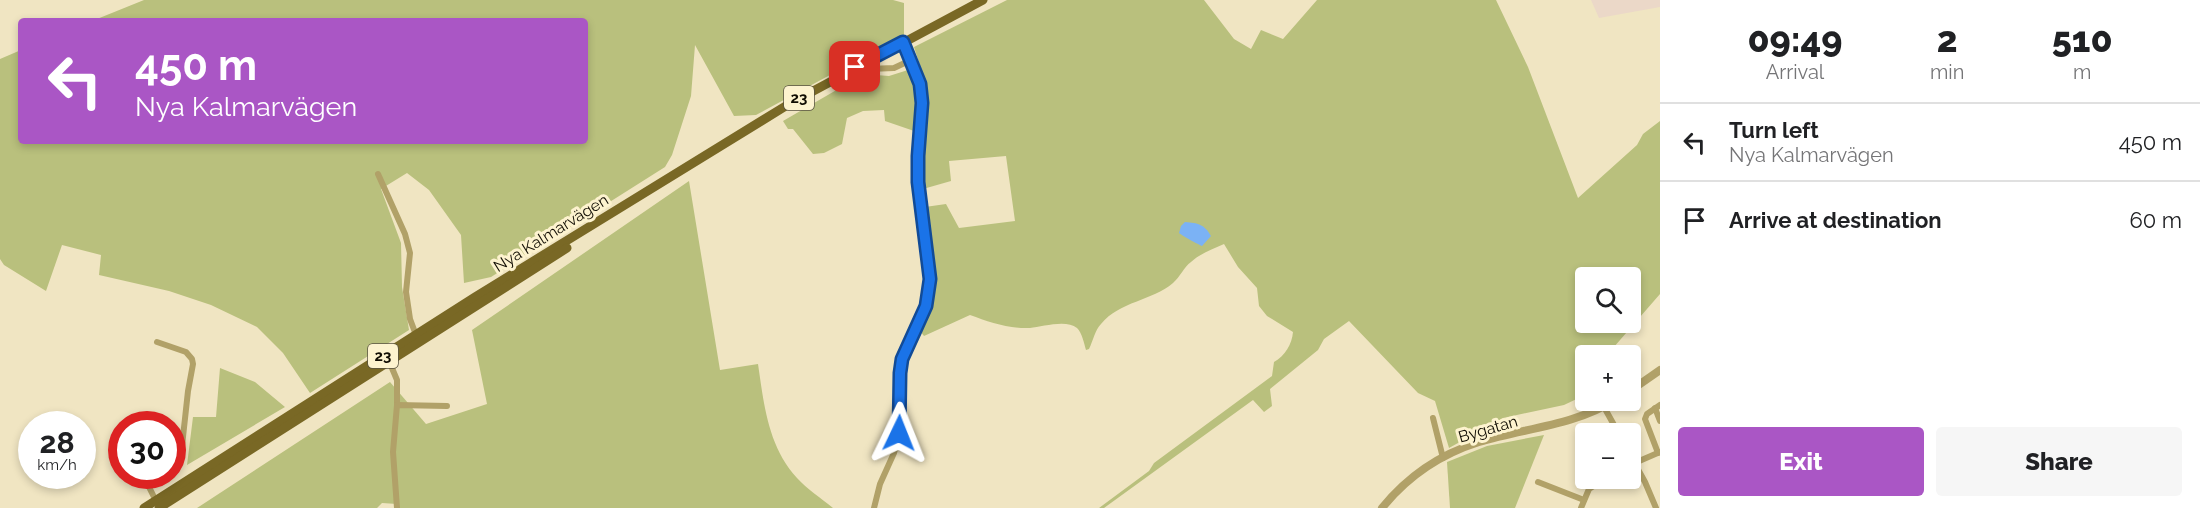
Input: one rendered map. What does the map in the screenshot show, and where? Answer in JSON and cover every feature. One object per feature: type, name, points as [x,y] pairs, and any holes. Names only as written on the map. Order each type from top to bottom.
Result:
[{"type":"main road","name":"Nya Kalmarvägen","points":[[144,508],[157,504],[389,361],[671,180],[790,108],[983,0]]},
{"type":"main road","name":"Nya Kalmarvägen","points":[[157,504],[416,335],[789,104],[992,0]]},
{"type":"street","points":[[874,508],[880,484],[894,453],[899,433],[902,359],[926,306],[929,289],[929,267],[918,182],[922,103],[920,84],[904,44]]},
{"type":"street","points":[[846,77],[869,69],[898,66],[911,60]]},
{"type":"street","points":[[378,174],[405,234],[410,253],[406,292],[410,319],[416,335]]},
{"type":"street","points":[[157,342],[190,354],[193,364],[186,411]]},
{"type":"street","points":[[389,361],[397,380],[393,452],[397,508]]},
{"type":"street","points":[[1641,383],[1660,370]]},
{"type":"street","points":[[397,405],[447,406]]},
{"type":"street","points":[[1641,460],[1659,452],[1645,419],[1647,414],[1658,406],[1660,421]]},
{"type":"street","name":"Bygatan","points":[[1382,508],[1401,486],[1443,458],[1480,442],[1553,426],[1593,411]]},
{"type":"street","points":[[1433,418],[1443,458]]},
{"type":"street","points":[[1641,479],[1656,508]]},
{"type":"street","points":[[1538,482],[1584,500]]},
{"type":"street","points":[[150,489],[157,504]]},
{"type":"street","points":[[1581,508],[1590,489]]},
{"type":"shaded area","points":[[1591,0],[1660,0],[1660,7],[1599,18]]},
{"type":"green space","points":[[144,0],[893,0],[904,3],[904,35],[756,115],[734,116],[695,45],[691,96],[672,155],[665,167],[491,277],[464,283],[461,235],[429,190],[407,173],[381,189],[401,243],[402,287],[409,330],[310,393],[283,353],[257,327],[211,305],[169,291],[99,275],[101,255],[62,245],[46,291],[4,265],[0,259],[0,59],[18,51],[18,144],[588,144],[588,18],[99,18]]},
{"type":"green space","points":[[1007,0],[1204,0],[1234,39],[1251,49],[1261,30],[1283,39],[1317,0],[1496,0],[1528,67],[1578,198],[1637,145],[1643,134],[1660,121],[1660,294],[1641,316],[1641,267],[1575,267],[1575,333],[1626,333],[1616,345],[1575,345],[1575,400],[1564,405],[1503,418],[1449,448],[1435,401],[1418,393],[1349,321],[1324,339],[1318,350],[1270,389],[1272,406],[1264,412],[1253,400],[1104,508],[1099,508],[1149,471],[1154,463],[1272,376],[1274,362],[1287,349],[1293,332],[1267,316],[1259,306],[1257,288],[1238,267],[1224,244],[1195,259],[1165,289],[1117,310],[1109,316],[1099,326],[1089,349],[1086,350],[1083,338],[1077,328],[1072,325],[1014,327],[970,315],[924,336],[920,331],[931,304],[934,289],[933,254],[925,207],[946,204],[959,228],[1015,221],[1006,156],[949,161],[951,181],[923,189],[921,159],[926,92],[914,47]]},
{"type":"green space","points":[[908,70],[915,85],[918,108],[917,132],[885,121],[884,110],[863,111],[847,118],[842,144],[824,153],[813,154],[793,129],[788,129],[783,121],[852,81],[876,75],[889,76]]},
{"type":"green space","points":[[689,181],[720,370],[758,364],[773,439],[787,466],[810,490],[833,508],[397,508],[397,504],[382,503],[377,508],[197,508],[390,382],[426,424],[487,404],[472,330]]},
{"type":"green space","points":[[220,368],[255,382],[285,407],[187,465],[193,417],[216,417]]},
{"type":"green space","points":[[1544,435],[1515,508],[1450,508],[1447,462],[1487,446]]},
{"type":"water","points":[[1185,222],[1200,225],[1211,236],[1202,246],[1194,242],[1179,233]]},
{"type":"route","points":[[855,67],[903,42],[920,84],[922,103],[918,182],[930,279],[926,306],[902,359],[899,433]]}]
